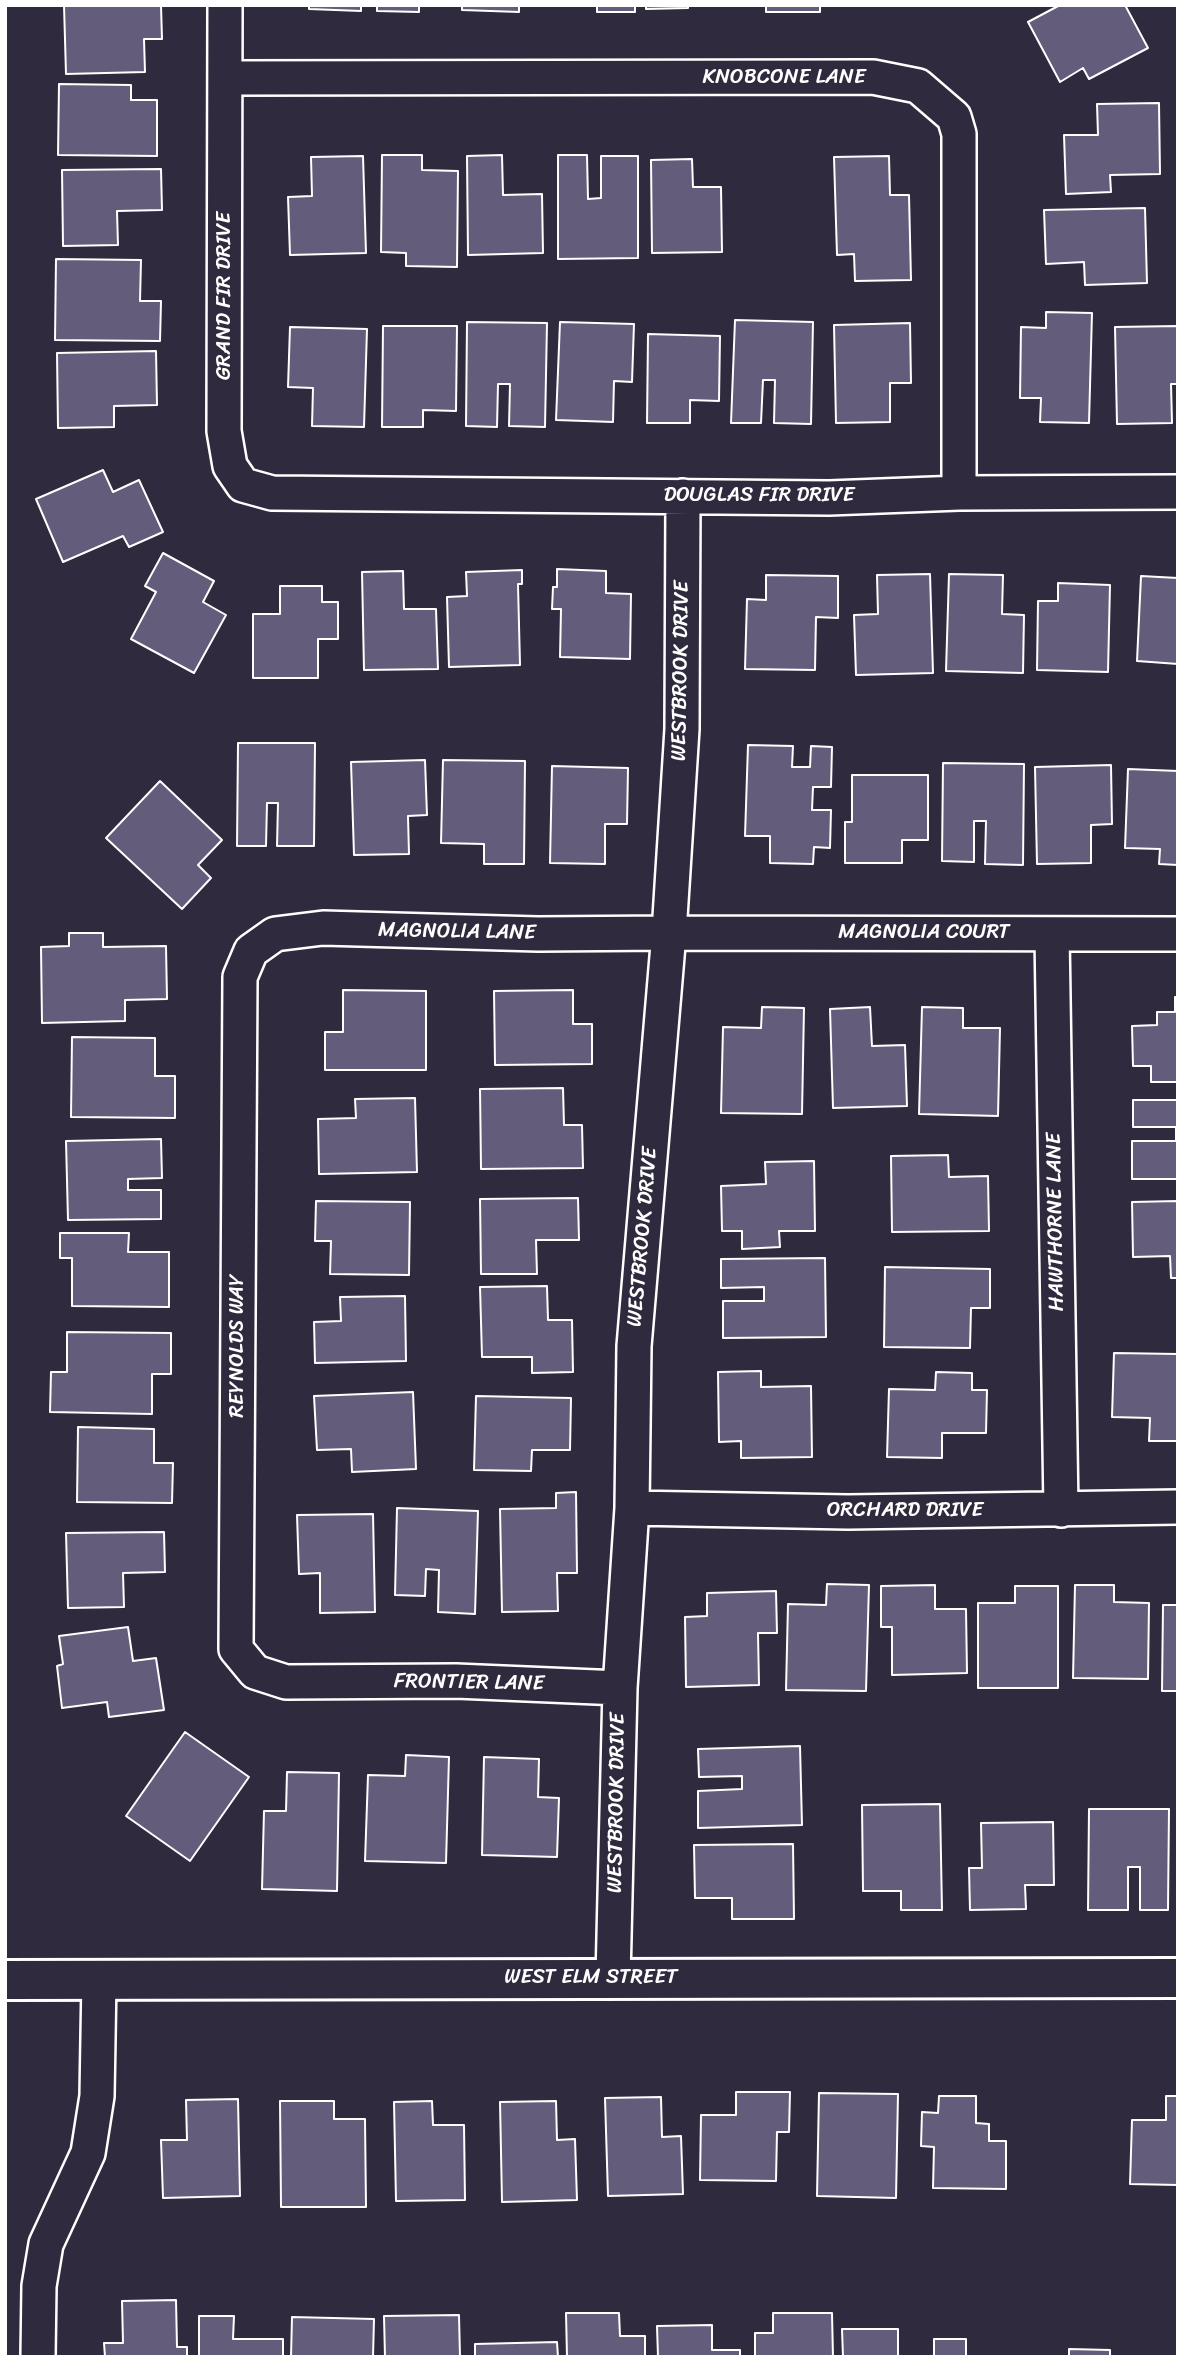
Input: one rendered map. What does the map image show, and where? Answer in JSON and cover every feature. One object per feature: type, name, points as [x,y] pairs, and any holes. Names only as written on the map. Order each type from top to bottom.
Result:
[{"type":"street","name":"GRAND FIR DRIVE","points":[[225,5],[224,431],[230,466],[243,485],[272,493],[339,493]]},
{"type":"street","name":"KNOBCONE LANE","points":[[225,78],[873,77],[918,86],[954,117],[959,134],[959,493]]},
{"type":"street","name":"DOUGLAS FIR DRIVE","points":[[339,493],[829,498],[959,493],[1178,492]]},
{"type":"street","name":"WESTBROOK DRIVE","points":[[612,1978],[620,1688],[632,1508],[634,1346],[669,933],[682,729],[683,496]]},
{"type":"street","name":"MAGNOLIA LANE","points":[[251,951],[275,934],[323,928],[538,934],[669,933]]},
{"type":"street","name":"MAGNOLIA COURT","points":[[669,933],[1178,934]]},
{"type":"street","name":"HAWTHORNE LANE","points":[[1052,934],[1061,1510]]},
{"type":"street","name":"REYNOLDS WAY","points":[[251,951],[240,977],[236,1650],[255,1672],[286,1682],[318,1682]]},
{"type":"street","name":"ORCHARD DRIVE","points":[[632,1508],[848,1512],[1178,1507]]},
{"type":"street","name":"FRONTIER LANE","points":[[318,1682],[456,1681],[620,1688]]},
{"type":"street","name":"WEST ELM STREET","points":[[5,1980],[1178,1978]]},
{"type":"street","points":[[38,2357],[39,2286],[46,2244],[88,2153],[96,2108],[99,1979]]},
{"type":"building","points":[[64,5],[161,5],[162,39],[144,39],[145,72],[66,74]]},
{"type":"building","points":[[309,5],[361,5],[361,11],[309,9]]},
{"type":"building","points":[[377,5],[419,5],[419,12],[377,11]]},
{"type":"building","points":[[462,5],[519,5],[519,12],[462,10]]},
{"type":"building","points":[[597,5],[635,5],[635,12],[597,12]]},
{"type":"building","points":[[646,5],[688,5],[688,8],[646,9]]},
{"type":"building","points":[[766,5],[820,5],[820,12],[766,12]]},
{"type":"building","points":[[1060,5],[1125,5],[1148,48],[1089,79],[1083,68],[1060,82],[1028,22]]},
{"type":"building","points":[[59,84],[131,85],[131,100],[157,100],[157,156],[58,155]]},
{"type":"building","points":[[1159,103],[1160,174],[1110,175],[1111,192],[1066,194],[1064,135],[1098,135],[1097,104]]},
{"type":"building","points":[[382,155],[422,155],[422,170],[458,171],[457,267],[406,266],[406,253],[381,252]]},
{"type":"building","points":[[502,155],[503,195],[542,194],[543,253],[468,255],[467,156]]},
{"type":"building","points":[[558,155],[587,155],[588,199],[601,198],[601,156],[638,156],[638,258],[558,259]]},
{"type":"building","points":[[363,156],[366,253],[290,255],[288,197],[312,196],[311,157]]},
{"type":"building","points":[[889,156],[890,195],[909,195],[911,280],[855,281],[854,254],[837,255],[834,157]]},
{"type":"building","points":[[692,159],[693,187],[721,187],[722,252],[652,253],[651,160]]},
{"type":"building","points":[[161,169],[162,210],[117,211],[118,245],[63,246],[62,170]]},
{"type":"building","points":[[1145,208],[1147,283],[1085,285],[1084,262],[1046,264],[1044,210]]},
{"type":"building","points":[[56,259],[141,260],[140,301],[161,301],[160,341],[55,340]]},
{"type":"building","points":[[1046,312],[1092,313],[1089,423],[1040,422],[1041,398],[1020,398],[1021,327],[1046,328]]},
{"type":"building","points":[[735,320],[813,322],[811,424],[774,423],[775,380],[763,380],[761,423],[731,423]]},
{"type":"building","points":[[467,322],[547,323],[545,427],[509,426],[510,384],[498,384],[497,427],[466,426]]},
{"type":"building","points":[[560,322],[634,324],[632,382],[614,381],[613,422],[556,420]]},
{"type":"building","points":[[910,323],[911,383],[890,383],[890,422],[836,423],[834,325]]},
{"type":"building","points":[[383,326],[457,326],[456,411],[423,410],[423,427],[382,427]]},
{"type":"building","points":[[1178,326],[1178,384],[1171,384],[1172,423],[1117,424],[1115,327]]},
{"type":"building","points":[[290,327],[367,329],[364,427],[312,426],[313,388],[288,387]]},
{"type":"building","points":[[648,334],[720,336],[719,401],[690,400],[690,423],[647,423]]},
{"type":"building","points":[[156,351],[157,405],[114,406],[114,427],[58,428],[57,353]]},
{"type":"building","points":[[103,470],[113,492],[139,480],[163,532],[129,547],[123,536],[63,562],[36,499]]},
{"type":"building","points":[[163,553],[214,581],[203,602],[226,615],[194,673],[131,639],[156,592],[145,586]]},
{"type":"building","points":[[557,569],[606,571],[606,593],[631,594],[630,659],[560,657],[561,609],[552,609],[553,587],[557,587]]},
{"type":"building","points":[[522,570],[522,584],[518,584],[520,665],[449,667],[447,597],[467,596],[466,572]]},
{"type":"building","points":[[403,571],[404,609],[436,609],[438,669],[364,670],[362,572]]},
{"type":"building","points":[[930,574],[933,673],[856,675],[854,615],[878,614],[877,575]]},
{"type":"building","points":[[949,574],[1003,575],[1002,614],[1024,615],[1023,673],[946,671]]},
{"type":"building","points":[[766,575],[838,576],[838,618],[816,617],[815,670],[745,669],[747,599],[766,600]]},
{"type":"building","points":[[1141,576],[1178,578],[1178,664],[1137,661]]},
{"type":"building","points":[[1058,583],[1110,585],[1108,672],[1037,670],[1038,601],[1058,601]]},
{"type":"building","points":[[280,586],[322,586],[322,602],[338,602],[338,639],[318,639],[318,678],[253,678],[253,614],[280,614]]},
{"type":"building","points":[[238,743],[315,743],[314,846],[277,846],[278,803],[267,803],[266,846],[237,846]]},
{"type":"building","points":[[748,745],[793,746],[792,767],[810,767],[811,746],[832,747],[831,787],[813,787],[812,810],[831,810],[830,848],[814,847],[813,864],[770,863],[770,836],[745,836]]},
{"type":"building","points":[[425,760],[427,815],[408,816],[409,854],[354,855],[351,762]]},
{"type":"building","points":[[443,760],[525,761],[524,864],[484,864],[484,844],[441,843]]},
{"type":"building","points":[[943,763],[1024,764],[1023,865],[985,864],[986,821],[974,821],[974,862],[942,861]]},
{"type":"building","points":[[1111,765],[1112,824],[1091,825],[1091,863],[1037,864],[1035,767]]},
{"type":"building","points":[[552,766],[628,768],[627,824],[605,824],[605,864],[550,863]]},
{"type":"building","points":[[1128,769],[1178,771],[1178,865],[1159,864],[1160,849],[1125,848]]},
{"type":"building","points":[[852,775],[928,775],[928,840],[902,840],[902,863],[845,863],[845,822],[852,822]]},
{"type":"building","points":[[160,781],[222,840],[198,865],[211,878],[182,909],[106,838]]},
{"type":"building","points":[[69,933],[103,933],[103,947],[166,946],[167,999],[125,1000],[125,1021],[42,1023],[41,947],[69,946]]},
{"type":"building","points":[[343,990],[426,991],[426,1070],[325,1070],[325,1032],[343,1032]]},
{"type":"building","points":[[573,990],[573,1024],[592,1024],[592,1064],[495,1065],[494,991]]},
{"type":"building","points":[[1175,997],[1178,997],[1178,1082],[1151,1082],[1151,1066],[1133,1066],[1132,1026],[1157,1025],[1157,1012],[1175,1012]]},
{"type":"building","points":[[762,1007],[804,1008],[802,1114],[721,1113],[723,1027],[761,1028]]},
{"type":"building","points":[[870,1007],[872,1046],[905,1045],[907,1106],[833,1108],[830,1009]]},
{"type":"building","points":[[922,1007],[963,1008],[963,1028],[1000,1028],[998,1116],[919,1114]]},
{"type":"building","points":[[72,1037],[155,1038],[155,1076],[175,1076],[175,1118],[71,1117]]},
{"type":"building","points":[[563,1088],[564,1125],[582,1125],[583,1168],[481,1169],[480,1089]]},
{"type":"building","points":[[415,1098],[417,1172],[319,1174],[318,1119],[356,1118],[355,1099]]},
{"type":"building","points":[[1133,1100],[1178,1100],[1178,1179],[1132,1179],[1132,1141],[1176,1141],[1176,1127],[1133,1127]]},
{"type":"building","points":[[161,1139],[162,1178],[128,1179],[128,1190],[161,1190],[161,1219],[68,1220],[66,1141]]},
{"type":"building","points":[[948,1155],[949,1177],[988,1176],[989,1231],[892,1232],[891,1156]]},
{"type":"building","points":[[814,1161],[815,1231],[779,1231],[780,1247],[742,1249],[742,1231],[722,1231],[721,1186],[766,1184],[765,1162]]},
{"type":"building","points":[[578,1198],[579,1240],[536,1240],[537,1274],[481,1274],[480,1199]]},
{"type":"building","points":[[316,1201],[410,1202],[409,1275],[330,1274],[331,1241],[315,1241]]},
{"type":"building","points":[[1178,1201],[1178,1278],[1171,1278],[1170,1256],[1133,1257],[1132,1202]]},
{"type":"building","points":[[60,1233],[129,1233],[128,1252],[169,1252],[169,1307],[72,1306],[72,1258],[60,1258]]},
{"type":"building","points":[[825,1258],[826,1337],[723,1338],[723,1301],[764,1301],[764,1287],[721,1288],[721,1259]]},
{"type":"building","points":[[885,1267],[990,1269],[990,1308],[971,1308],[970,1348],[884,1347]]},
{"type":"building","points":[[547,1286],[548,1320],[572,1320],[573,1372],[532,1373],[532,1357],[482,1357],[480,1287]]},
{"type":"building","points":[[405,1296],[406,1361],[315,1363],[314,1322],[341,1321],[340,1297]]},
{"type":"building","points":[[67,1332],[171,1333],[171,1374],[152,1374],[152,1414],[50,1412],[51,1372],[67,1372]]},
{"type":"building","points":[[1114,1353],[1178,1354],[1178,1441],[1149,1441],[1150,1418],[1112,1417]]},
{"type":"building","points":[[761,1371],[761,1387],[811,1386],[812,1457],[741,1458],[741,1441],[719,1442],[718,1372]]},
{"type":"building","points":[[936,1372],[972,1373],[972,1390],[987,1390],[986,1433],[942,1433],[942,1458],[887,1457],[889,1389],[935,1390]]},
{"type":"building","points":[[413,1392],[416,1469],[352,1472],[351,1449],[317,1450],[314,1396]]},
{"type":"building","points":[[476,1396],[571,1398],[570,1450],[532,1450],[531,1471],[474,1470]]},
{"type":"building","points":[[78,1427],[154,1429],[154,1463],[173,1463],[172,1503],[77,1502]]},
{"type":"building","points":[[576,1492],[577,1573],[557,1573],[558,1611],[502,1612],[500,1509],[556,1508],[556,1493]]},
{"type":"building","points":[[397,1508],[478,1511],[475,1614],[438,1612],[439,1570],[426,1569],[425,1596],[395,1595]]},
{"type":"building","points":[[373,1514],[375,1612],[320,1613],[320,1573],[299,1574],[297,1515]]},
{"type":"building","points":[[164,1532],[165,1572],[123,1573],[124,1607],[68,1608],[66,1533]]},
{"type":"building","points":[[827,1584],[869,1585],[866,1691],[786,1690],[788,1604],[826,1605]]},
{"type":"building","points":[[935,1585],[935,1609],[966,1609],[967,1673],[892,1675],[892,1627],[881,1627],[881,1586]]},
{"type":"building","points":[[1075,1585],[1114,1585],[1114,1602],[1149,1603],[1148,1679],[1073,1678]]},
{"type":"building","points":[[1015,1586],[1058,1586],[1058,1688],[978,1688],[978,1603],[1015,1603]]},
{"type":"building","points":[[776,1591],[777,1633],[758,1633],[759,1685],[686,1687],[685,1617],[707,1616],[707,1593]]},
{"type":"building","points":[[1163,1605],[1178,1605],[1178,1691],[1162,1691]]},
{"type":"building","points":[[128,1627],[133,1661],[156,1658],[164,1710],[109,1717],[107,1702],[62,1708],[57,1666],[63,1664],[59,1636]]},
{"type":"building","points":[[185,1732],[249,1777],[190,1861],[126,1816]]},
{"type":"building","points":[[800,1746],[802,1825],[698,1828],[698,1791],[742,1789],[742,1776],[699,1777],[698,1749]]},
{"type":"building","points":[[406,1755],[449,1757],[446,1863],[365,1861],[368,1775],[405,1776]]},
{"type":"building","points":[[484,1757],[539,1759],[538,1797],[559,1798],[557,1857],[482,1855]]},
{"type":"building","points":[[287,1772],[339,1773],[337,1891],[262,1889],[264,1811],[286,1811]]},
{"type":"building","points":[[940,1804],[942,1910],[901,1910],[901,1891],[863,1891],[862,1805]]},
{"type":"building","points":[[1089,1809],[1169,1809],[1168,1910],[1140,1910],[1140,1867],[1128,1867],[1128,1910],[1088,1910]]},
{"type":"building","points":[[1053,1822],[1054,1885],[1025,1885],[1026,1909],[970,1910],[969,1868],[982,1868],[981,1823]]},
{"type":"building","points":[[793,1844],[794,1919],[732,1919],[732,1898],[695,1898],[694,1845]]},
{"type":"building","points":[[736,2092],[790,2092],[789,2132],[777,2132],[776,2181],[700,2180],[701,2115],[736,2115]]},
{"type":"building","points":[[819,2093],[898,2094],[896,2198],[817,2196]]},
{"type":"building","points":[[939,2096],[976,2096],[976,2123],[989,2124],[989,2141],[1006,2141],[1006,2189],[933,2188],[934,2147],[921,2146],[922,2112],[938,2113]]},
{"type":"building","points":[[1166,2096],[1178,2096],[1178,2185],[1130,2184],[1132,2120],[1166,2120]]},
{"type":"building","points":[[661,2097],[662,2137],[681,2136],[683,2194],[608,2196],[605,2098]]},
{"type":"building","points":[[238,2099],[240,2196],[163,2198],[161,2140],[187,2140],[186,2100]]},
{"type":"building","points":[[280,2101],[334,2101],[334,2119],[365,2119],[366,2207],[281,2207]]},
{"type":"building","points":[[432,2101],[433,2125],[464,2125],[465,2200],[396,2201],[394,2102]]},
{"type":"building","points":[[556,2101],[557,2140],[575,2139],[577,2200],[502,2202],[500,2102]]},
{"type":"building","points":[[176,2300],[177,2347],[187,2347],[187,2357],[105,2357],[104,2343],[123,2343],[122,2301]]},
{"type":"building","points":[[566,2313],[619,2313],[620,2336],[645,2336],[645,2357],[567,2357]]},
{"type":"building","points":[[773,2313],[832,2313],[833,2357],[755,2357],[755,2333],[773,2333]]},
{"type":"building","points":[[459,2315],[460,2357],[385,2357],[384,2316]]},
{"type":"building","points":[[199,2316],[234,2316],[233,2339],[283,2339],[283,2357],[199,2357]]},
{"type":"building","points":[[292,2317],[374,2319],[373,2357],[291,2357]]},
{"type":"building","points":[[712,2325],[712,2350],[740,2350],[740,2357],[658,2357],[657,2326]]},
{"type":"building","points":[[842,2329],[898,2329],[898,2357],[843,2357]]},
{"type":"building","points":[[934,2339],[966,2339],[966,2357],[934,2357]]},
{"type":"building","points":[[557,2342],[558,2357],[475,2357],[475,2344]]},
{"type":"building","points":[[1069,2349],[1110,2350],[1110,2357],[1069,2357]]}]
